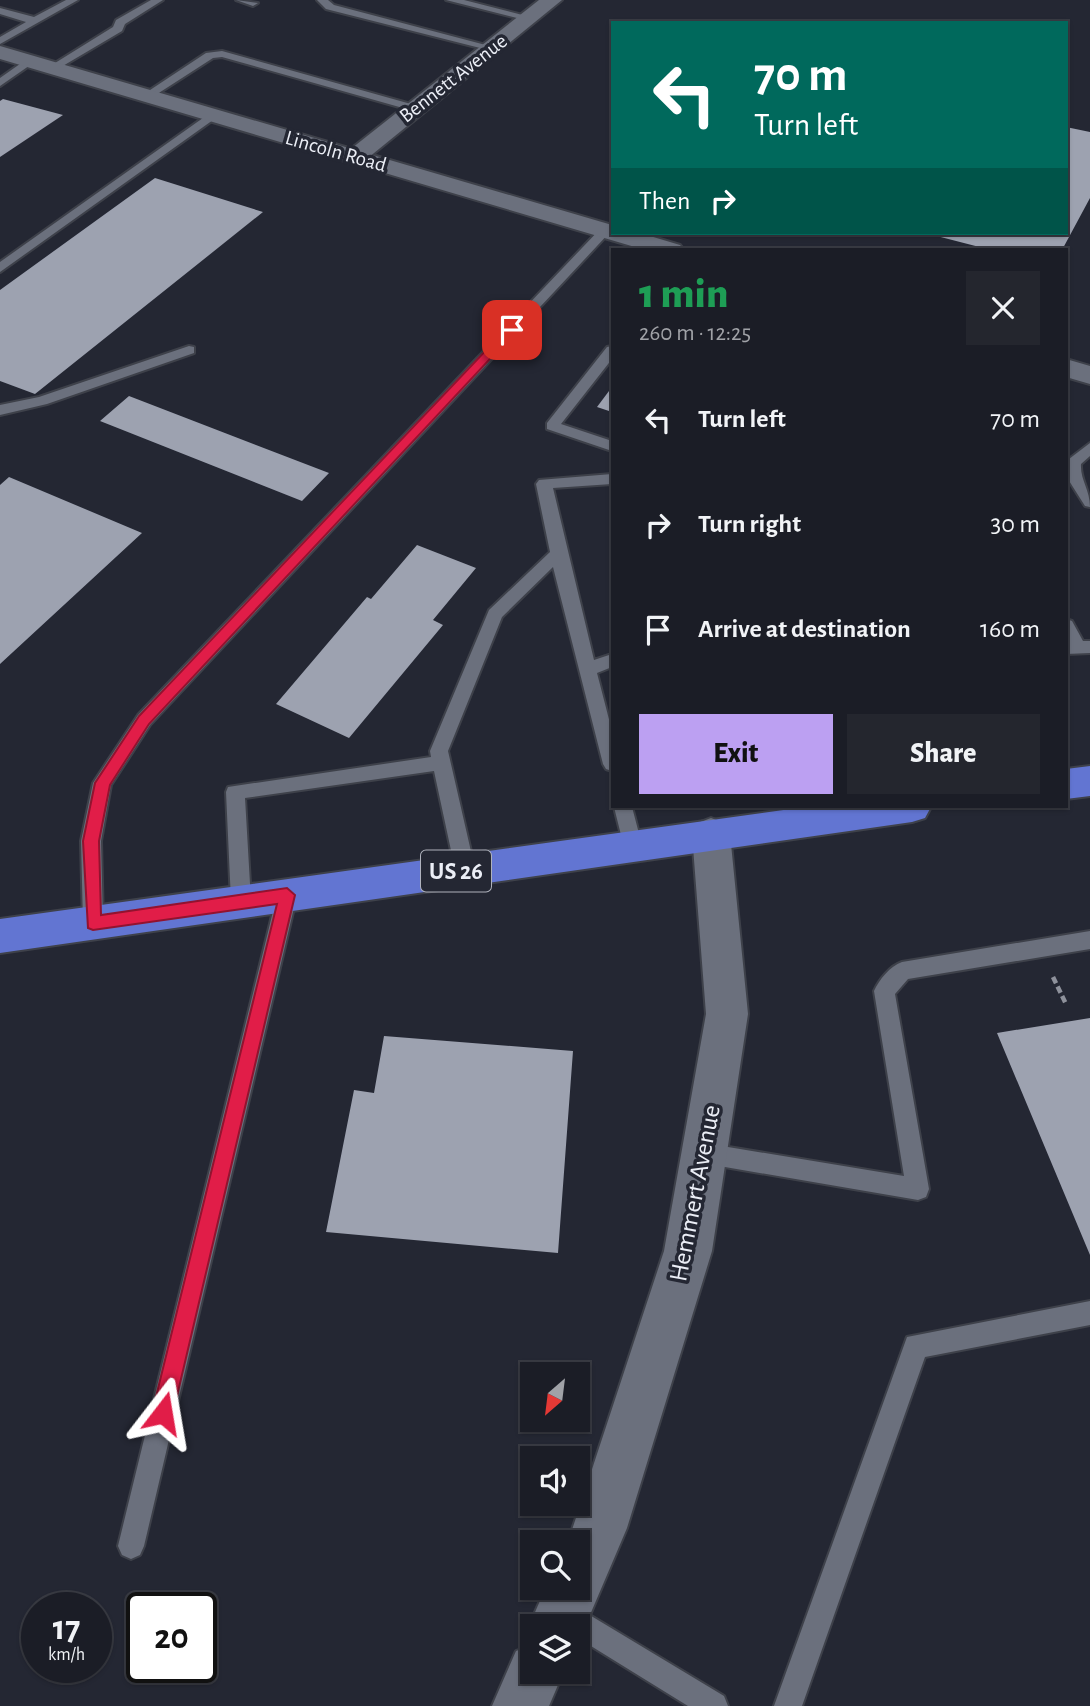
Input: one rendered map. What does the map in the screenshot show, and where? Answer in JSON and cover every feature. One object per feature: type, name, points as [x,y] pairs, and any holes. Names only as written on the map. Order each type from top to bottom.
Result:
[{"type":"highway","points":[[1068,784],[1090,781]]},
{"type":"highway","name":"US 26","points":[[0,936],[867,810],[897,808]]},
{"type":"street","name":"Bennett Avenue","points":[[355,157],[552,0]]},
{"type":"street","name":"Lincoln Road","points":[[0,52],[611,233]]},
{"type":"street","name":"Lincoln Road","points":[[619,235],[664,248]]},
{"type":"street","points":[[1068,369],[1090,375]]},
{"type":"street","name":"Hemmert Avenue","points":[[568,1601],[601,1528],[688,1251],[727,1014],[711,834]]},
{"type":"street","points":[[520,1706],[530,1684]]},
{"type":"lane","points":[[0,41],[73,0]]},
{"type":"lane","points":[[0,83],[118,29],[120,22],[158,0]]},
{"type":"lane","points":[[241,0],[253,3]]},
{"type":"lane","points":[[321,0],[330,7],[492,48]]},
{"type":"lane","points":[[450,0],[529,18]]},
{"type":"lane","points":[[0,11],[35,21]]},
{"type":"lane","points":[[147,96],[210,55],[222,54],[414,108]]},
{"type":"lane","points":[[0,268],[214,115]]},
{"type":"lane","points":[[93,923],[91,841],[103,783],[144,720],[605,231]]},
{"type":"lane","points":[[0,410],[42,401],[189,351]]},
{"type":"lane","points":[[611,351],[552,426],[611,446]]},
{"type":"lane","points":[[1090,448],[1074,462],[1073,475],[1090,502]]},
{"type":"lane","points":[[611,479],[544,484],[558,553],[611,760]]},
{"type":"lane","points":[[465,869],[444,784],[439,751],[495,614],[558,553]]},
{"type":"lane","points":[[1068,629],[1077,647]]},
{"type":"lane","points":[[588,670],[611,660]]},
{"type":"lane","points":[[241,901],[235,792],[442,763]]},
{"type":"lane","points":[[623,808],[632,845]]},
{"type":"lane","points":[[131,1546],[287,895]]},
{"type":"lane","points":[[704,1154],[918,1189],[884,991],[902,971],[1090,940]]},
{"type":"lane","points":[[788,1706],[916,1346],[1090,1313]]},
{"type":"lane","points":[[568,1601],[714,1706]]},
{"type":"path","points":[[1050,970],[1066,1004]]},
{"type":"building","points":[[3,99],[63,115],[0,157],[0,101]]},
{"type":"building","points":[[1068,127],[1090,132],[1090,198],[1063,248],[983,248],[933,235],[1068,235]]},
{"type":"building","points":[[155,178],[263,212],[35,394],[0,381],[0,290]]},
{"type":"building","points":[[611,388],[611,412],[597,407]]},
{"type":"building","points":[[129,396],[329,473],[302,501],[100,421]]},
{"type":"building","points":[[9,477],[142,533],[0,664],[0,485]]},
{"type":"building","points":[[417,545],[476,568],[433,620],[443,625],[349,738],[276,704],[367,597],[371,599]]},
{"type":"building","points":[[1090,1018],[1090,1255],[997,1033]]},
{"type":"building","points":[[384,1036],[573,1051],[558,1253],[326,1232],[354,1090],[374,1093]]},
{"type":"route","points":[[163,1413],[287,895],[93,923],[91,841],[103,783],[144,720],[512,330]]}]
